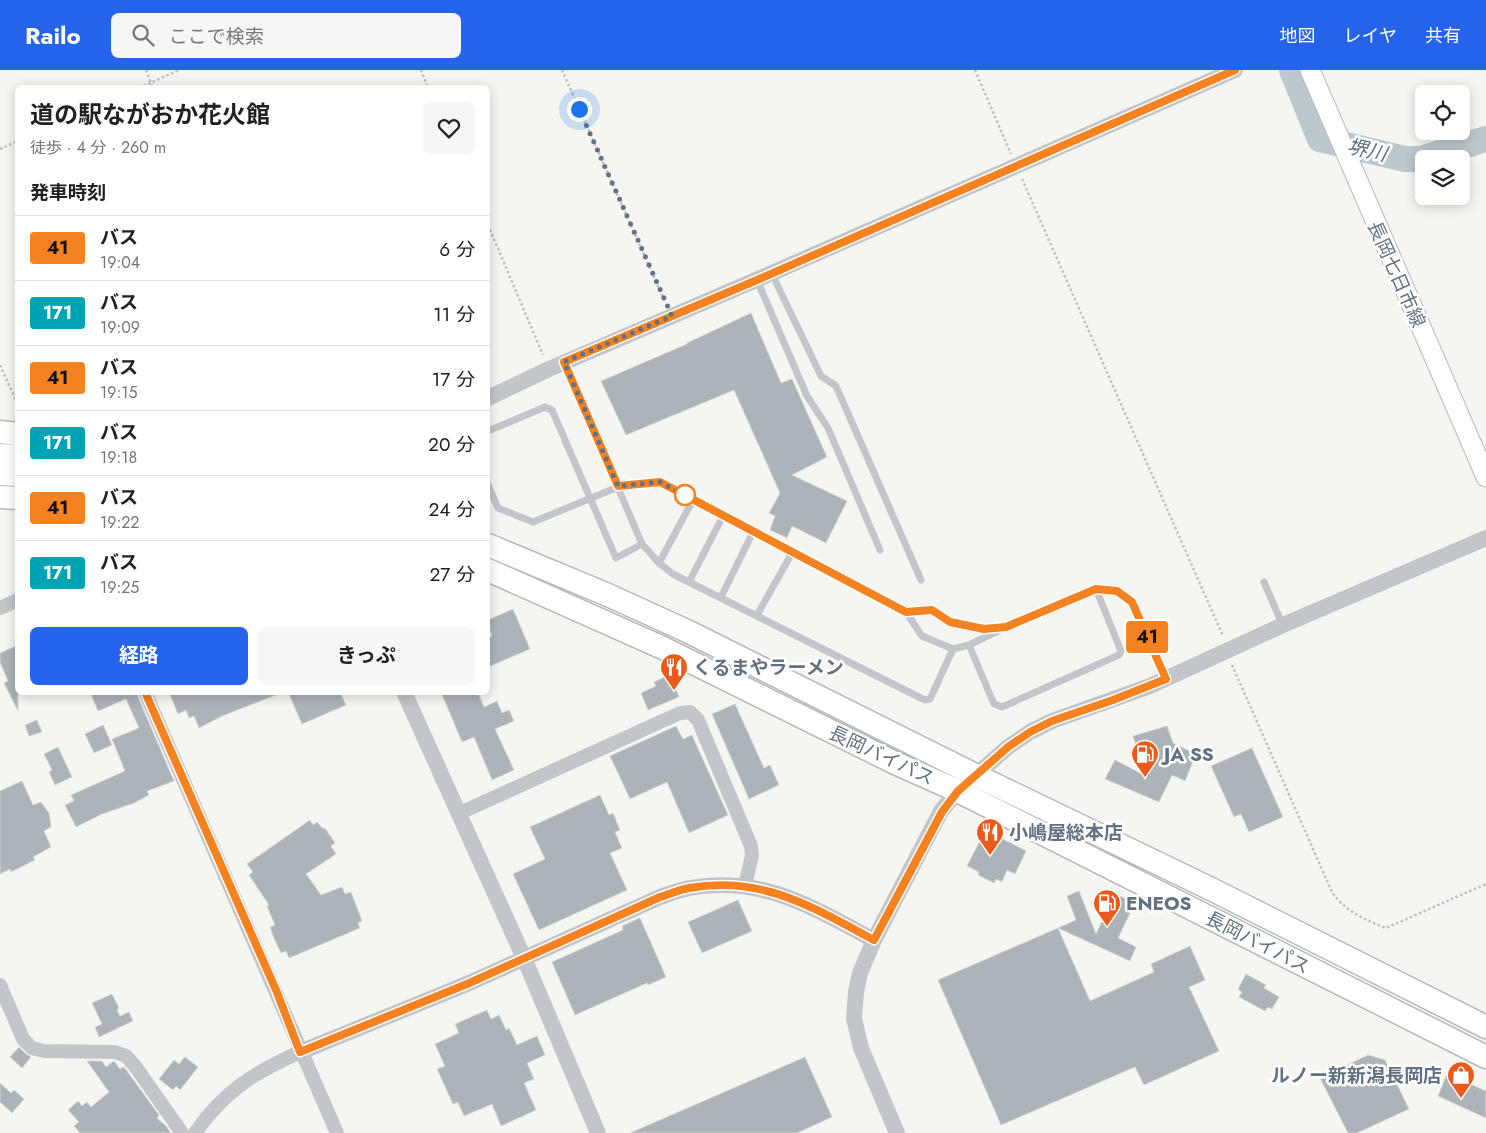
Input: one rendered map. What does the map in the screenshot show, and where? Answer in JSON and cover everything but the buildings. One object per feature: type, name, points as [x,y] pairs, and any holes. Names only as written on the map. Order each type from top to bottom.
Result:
[{"type":"highway","points":[[0,432],[15,434]]},
{"type":"highway","points":[[0,455],[15,456]]},
{"type":"highway","points":[[0,474],[15,475]]},
{"type":"highway","points":[[0,497],[15,498]]},
{"type":"highway","name":"長岡バイパス","points":[[490,546],[600,591],[687,631],[976,775],[1209,888],[1486,1027]]},
{"type":"highway","name":"長岡バイパス","points":[[490,571],[663,648],[895,763],[958,791],[1486,1057]]},
{"type":"main road","name":"長岡七日市線","points":[[1310,70],[1486,477]]},
{"type":"street","points":[[490,397],[557,366],[765,277],[1235,70]]},
{"type":"street","points":[[897,1133],[861,1048],[854,1018],[856,992],[860,973],[874,940],[942,812],[958,791],[1008,747],[1030,732],[1052,721],[1166,679],[1283,625],[1486,538]]},
{"type":"street","points":[[0,608],[15,601]]},
{"type":"street","points":[[146,695],[276,990],[300,1052],[337,1133]]},
{"type":"street","points":[[405,695],[524,958],[598,1133]]},
{"type":"street","points":[[460,813],[680,713],[690,712],[698,720],[751,846],[752,855],[746,886]]},
{"type":"street","points":[[195,1133],[228,1095],[247,1079],[267,1067],[467,984],[660,897],[688,889],[714,885],[746,886],[772,892],[796,900],[874,940]]},
{"type":"street","points":[[0,985],[24,1039],[32,1048],[44,1051],[115,1052],[126,1056],[182,1133]]},
{"type":"lane","points":[[765,277],[807,396],[828,428],[880,550]]},
{"type":"lane","points":[[765,277],[821,376],[836,386],[921,580]]},
{"type":"lane","points":[[557,366],[618,486],[642,544],[659,563],[673,574],[925,700],[930,699],[953,649]]},
{"type":"lane","points":[[490,431],[545,407],[552,410],[616,558],[642,544]]},
{"type":"lane","points":[[490,490],[498,508],[533,522],[618,486],[660,482],[906,612],[922,636],[953,649],[969,645],[1006,627],[1096,589],[1117,591],[1132,602],[1166,679]]},
{"type":"lane","points":[[659,563],[693,500]]},
{"type":"lane","points":[[689,582],[723,516]]},
{"type":"lane","points":[[721,597],[752,532]]},
{"type":"lane","points":[[757,615],[792,553]]},
{"type":"lane","points":[[1264,582],[1283,625]]},
{"type":"lane","points":[[969,645],[994,704],[1002,707],[1119,655],[1122,651],[1096,589]]},
{"type":"lane","points":[[906,612],[932,610],[950,622],[984,629],[1006,627]]},
{"type":"path","points":[[146,70],[152,85]]},
{"type":"path","points":[[146,85],[179,70]]},
{"type":"path","points":[[421,70],[427,85]]},
{"type":"path","points":[[562,70],[672,316]]},
{"type":"path","points":[[975,70],[1229,650],[1231,664],[1332,892],[1344,907],[1367,921],[1386,928],[1486,884]]},
{"type":"path","points":[[0,149],[15,143]]},
{"type":"path","points":[[490,229],[557,366]]},
{"type":"path","points":[[0,365],[15,398]]},
{"type":"waterway","name":"堺川","points":[[1292,70],[1320,139],[1405,159],[1421,159],[1486,139]]},
{"type":"bus line","name":"41","points":[[146,695],[276,990],[300,1052],[467,984],[660,897],[688,889],[714,885],[746,886],[772,892],[796,900],[874,940],[942,812],[958,791],[1008,747],[1030,732],[1052,721],[1166,679],[1132,602],[1117,591],[1096,589],[1006,627],[984,629],[950,622],[932,610],[906,612],[660,482],[618,486],[564,362],[757,280],[1235,70]]},
{"type":"place","name":"くるまやラーメン","points":[[674,691]]},
{"type":"place","name":"JA SS","points":[[1145,778]]},
{"type":"place","name":"小嶋屋総本店","points":[[990,856]]},
{"type":"place","name":"ENEOS","points":[[1107,927]]},
{"type":"place","name":"ルノー新新潟長岡店","points":[[1461,1099]]},
{"type":"route","points":[[579,109],[672,316],[564,362],[618,486],[660,482],[693,500],[685,495]]}]
